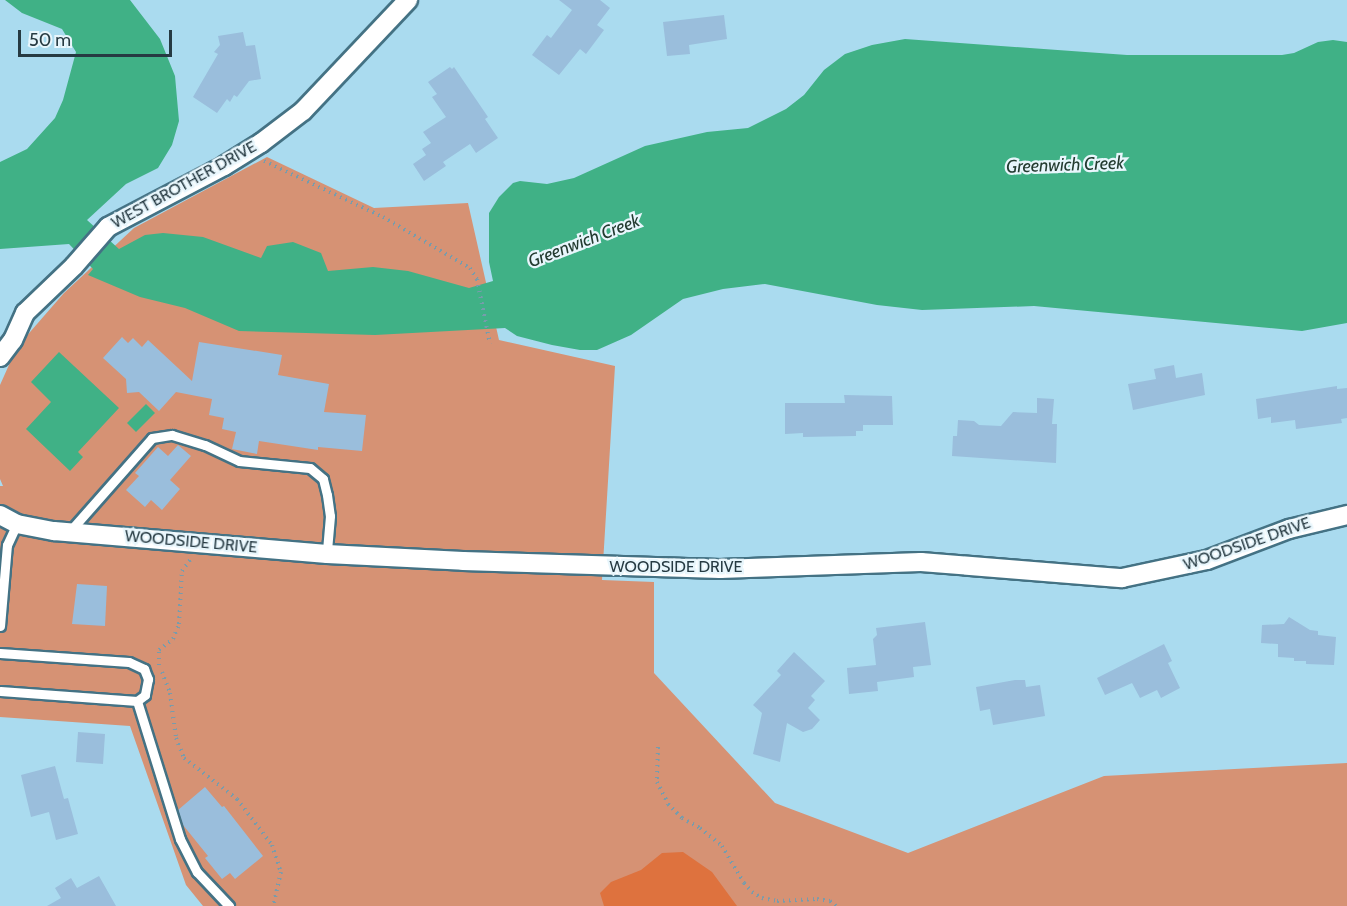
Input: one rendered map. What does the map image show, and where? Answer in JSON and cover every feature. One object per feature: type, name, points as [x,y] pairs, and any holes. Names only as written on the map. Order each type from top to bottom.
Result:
[{"type":"street","name":"WEST BROTHER DRIVE","points":[[0,357],[12,340],[25,313],[74,266],[108,227],[246,152],[303,111],[408,0]]},
{"type":"street","name":"WOODSIDE DRIVE","points":[[0,515],[17,524],[70,531],[327,554],[616,568],[720,569],[921,562],[1122,578],[1207,560],[1289,529],[1347,515]]},
{"type":"lane","points":[[70,531],[152,438],[172,435],[205,445],[239,461],[310,468],[323,479],[327,495],[330,516],[327,554]]},
{"type":"lane","points":[[0,626],[4,546],[17,524]]},
{"type":"lane","points":[[0,653],[129,662],[144,669],[148,679],[145,695],[137,701],[0,691]]},
{"type":"lane","points":[[137,701],[180,839],[197,872],[229,906]]},
{"type":"path","points":[[246,152],[383,217],[470,268],[477,279],[490,344]]},
{"type":"path","points":[[193,558],[182,571],[180,614],[176,634],[159,650],[158,656],[172,703],[176,738],[184,758],[237,800],[272,845],[281,873],[273,906]]},
{"type":"path","points":[[658,747],[657,782],[668,804],[682,818],[715,839],[752,892],[767,900],[824,900],[836,906]]},
{"type":"shaded area","points":[[267,157],[374,208],[468,203],[499,340],[615,366],[602,580],[654,582],[654,673],[775,803],[908,853],[1104,776],[1347,763],[1347,906],[203,906],[186,885],[130,726],[0,717],[0,486],[3,486],[0,479],[0,385],[17,347],[64,293],[134,228]]},
{"type":"shaded area","points":[[683,852],[712,872],[737,906],[604,906],[600,893],[611,882],[641,870],[662,853]]},
{"type":"water","name":"Greenwich Creek","points":[[5,0],[130,0],[160,39],[175,76],[179,121],[172,145],[158,168],[126,184],[87,220],[119,249],[145,235],[163,233],[203,237],[261,258],[267,246],[293,242],[321,253],[328,271],[373,267],[408,271],[469,288],[493,281],[489,262],[489,213],[499,197],[513,183],[520,181],[547,184],[574,178],[645,146],[707,132],[748,128],[786,109],[804,95],[824,70],[845,54],[872,45],[905,39],[1127,55],[1282,55],[1294,53],[1318,42],[1333,40],[1347,42],[1347,323],[1302,331],[1034,306],[922,310],[877,305],[765,284],[723,289],[683,299],[631,335],[597,350],[580,350],[552,345],[517,336],[505,328],[375,335],[239,331],[185,308],[140,297],[88,275],[93,269],[69,244],[0,249],[0,162],[27,149],[55,118],[63,100],[76,52],[62,29],[22,13]]},
{"type":"water","points":[[59,352],[119,408],[78,452],[83,457],[70,471],[26,429],[51,402],[31,382]]},
{"type":"water","points":[[146,404],[155,413],[136,432],[127,423]]},
{"type":"building","points":[[559,0],[600,0],[610,8],[597,25],[604,30],[586,54],[580,49],[559,75],[532,55],[547,35],[551,38],[572,10]]},
{"type":"building","points":[[724,15],[727,39],[689,45],[690,54],[667,56],[663,22]]},
{"type":"building","points":[[243,32],[246,46],[255,45],[261,79],[249,81],[237,97],[234,95],[230,102],[227,99],[217,113],[193,97],[218,54],[214,52],[220,45],[218,36]]},
{"type":"building","points":[[450,67],[452,69],[454,67],[488,117],[485,119],[498,138],[476,153],[470,144],[443,162],[446,166],[424,181],[413,164],[426,155],[422,149],[431,143],[423,132],[446,117],[432,97],[437,94],[428,82]]},
{"type":"building","points":[[122,337],[128,343],[133,338],[142,347],[148,340],[192,381],[199,342],[282,355],[278,375],[329,384],[324,412],[366,415],[362,451],[318,447],[318,450],[259,441],[257,454],[232,449],[236,432],[222,429],[224,418],[209,415],[212,399],[176,392],[159,411],[139,392],[127,393],[126,379],[103,358]]},
{"type":"building","points":[[1174,365],[1176,378],[1202,373],[1205,395],[1133,410],[1128,384],[1156,379],[1154,369]]},
{"type":"building","points":[[1337,386],[1337,389],[1347,388],[1347,418],[1341,419],[1342,423],[1296,429],[1295,420],[1271,423],[1271,417],[1258,419],[1256,399]]},
{"type":"building","points":[[844,395],[892,396],[893,425],[863,425],[863,431],[856,431],[856,436],[803,437],[803,433],[785,434],[785,403],[845,403]]},
{"type":"building","points":[[1037,398],[1054,399],[1052,424],[1057,424],[1056,463],[952,456],[953,436],[957,436],[958,420],[974,421],[979,425],[1001,426],[1013,412],[1037,413]]},
{"type":"building","points":[[178,445],[191,456],[170,480],[180,489],[162,510],[151,500],[145,507],[126,490],[139,476],[135,473],[158,447],[168,456]]},
{"type":"building","points":[[77,584],[107,586],[105,626],[72,624]]},
{"type":"building","points":[[1289,617],[1310,630],[1318,631],[1318,635],[1336,637],[1334,665],[1306,664],[1306,661],[1294,661],[1294,658],[1278,657],[1278,644],[1261,643],[1262,625],[1284,624]]},
{"type":"building","points":[[925,622],[931,665],[913,667],[914,677],[877,682],[878,691],[849,694],[847,668],[876,665],[873,639],[877,635],[876,628]]},
{"type":"building","points":[[1164,644],[1172,661],[1168,663],[1180,688],[1161,698],[1157,690],[1140,698],[1132,683],[1105,695],[1097,678]]},
{"type":"building","points":[[794,652],[825,681],[811,696],[815,700],[808,708],[820,720],[812,729],[803,732],[787,723],[780,762],[753,754],[762,713],[753,705],[781,675],[777,671]]},
{"type":"building","points":[[1025,680],[1026,687],[1040,685],[1045,716],[993,725],[990,709],[980,711],[976,687]]},
{"type":"building","points":[[78,732],[105,734],[103,764],[76,762]]},
{"type":"building","points":[[55,766],[64,799],[68,798],[78,834],[56,840],[49,812],[31,817],[21,775]]},
{"type":"building","points":[[205,787],[222,807],[224,806],[263,856],[235,879],[230,873],[222,879],[205,858],[208,856],[183,825],[178,810]]},
{"type":"building","points":[[99,876],[116,906],[47,906],[61,898],[55,888],[71,878],[77,888]]}]
